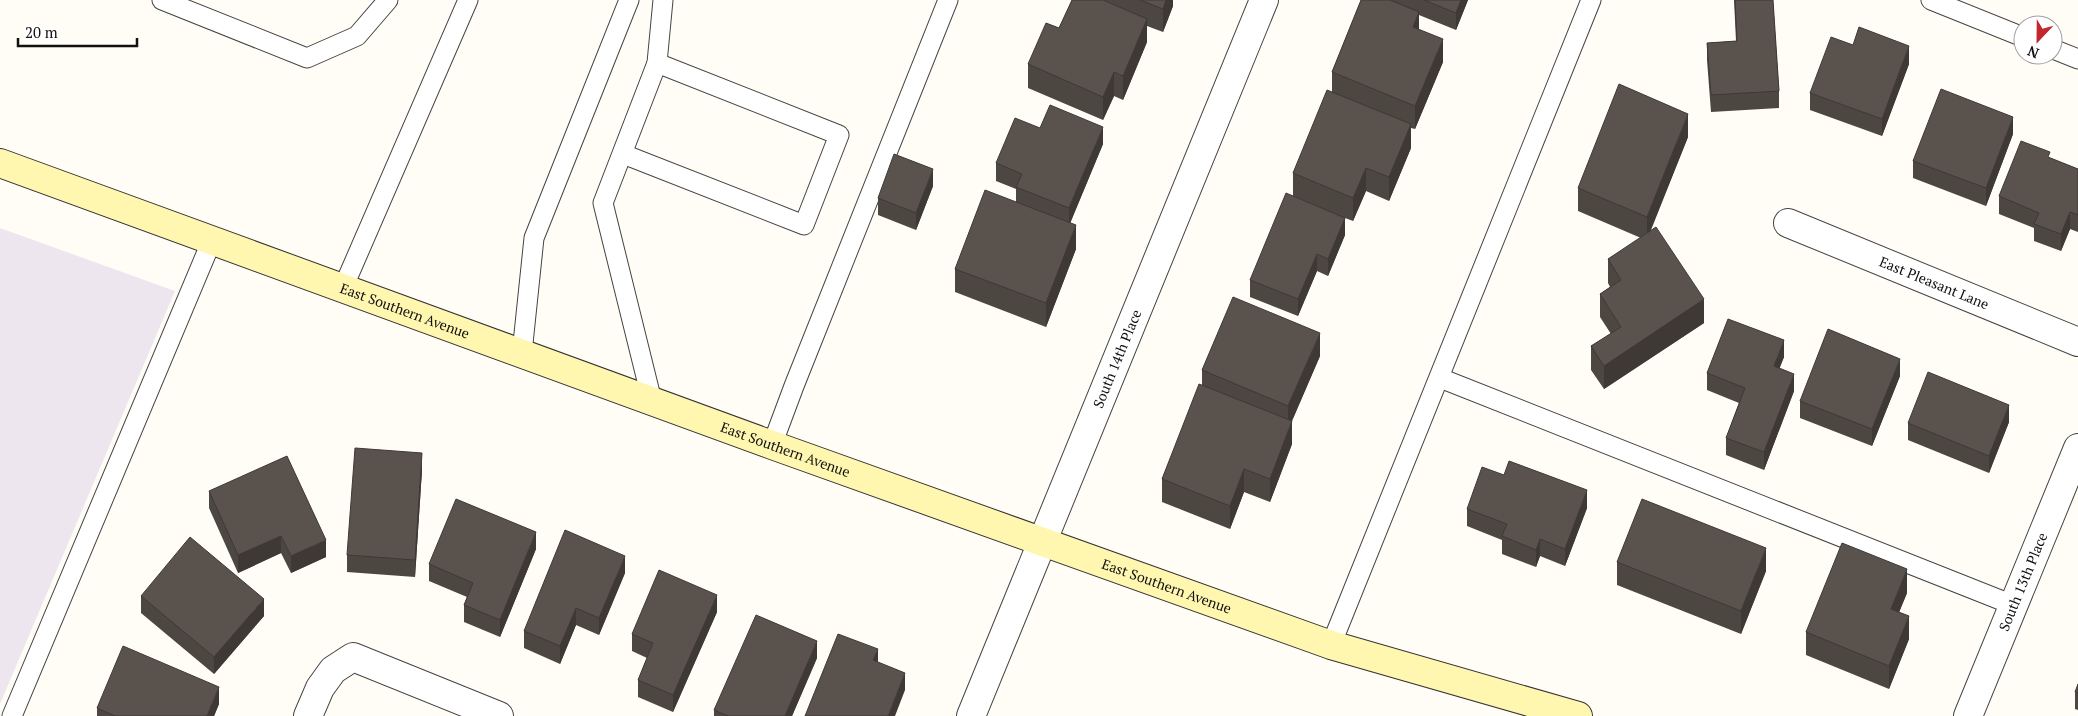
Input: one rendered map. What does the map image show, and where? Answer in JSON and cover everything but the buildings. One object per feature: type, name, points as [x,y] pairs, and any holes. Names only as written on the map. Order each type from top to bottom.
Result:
[{"type":"main road","name":"East Southern Avenue","points":[[0,163],[772,445],[1331,646],[1578,716]]},
{"type":"street","name":"South 14th Place","points":[[971,716],[1264,0]]},
{"type":"street","name":"East Pleasant Lane","points":[[1788,223],[2078,342]]},
{"type":"street","name":"South 13th Place","points":[[1968,716],[2078,448]]},
{"type":"street","points":[[308,716],[320,688],[333,670],[353,658],[499,716]]},
{"type":"lane","points":[[162,0],[307,58],[357,36],[388,0]]},
{"type":"lane","points":[[343,288],[468,0]]},
{"type":"lane","points":[[522,354],[534,238],[629,0]]},
{"type":"lane","points":[[652,401],[603,203],[657,63],[663,0]]},
{"type":"lane","points":[[772,445],[948,0]]},
{"type":"lane","points":[[1331,646],[1591,0]]},
{"type":"lane","points":[[1931,0],[2013,33]]},
{"type":"lane","points":[[2063,53],[2078,59]]},
{"type":"lane","points":[[622,154],[804,225],[840,135],[657,63]]},
{"type":"lane","points":[[12,716],[212,240]]},
{"type":"lane","points":[[1440,378],[2013,605]]},
{"type":"shaded area","points":[[0,228],[175,291],[0,704]]}]
